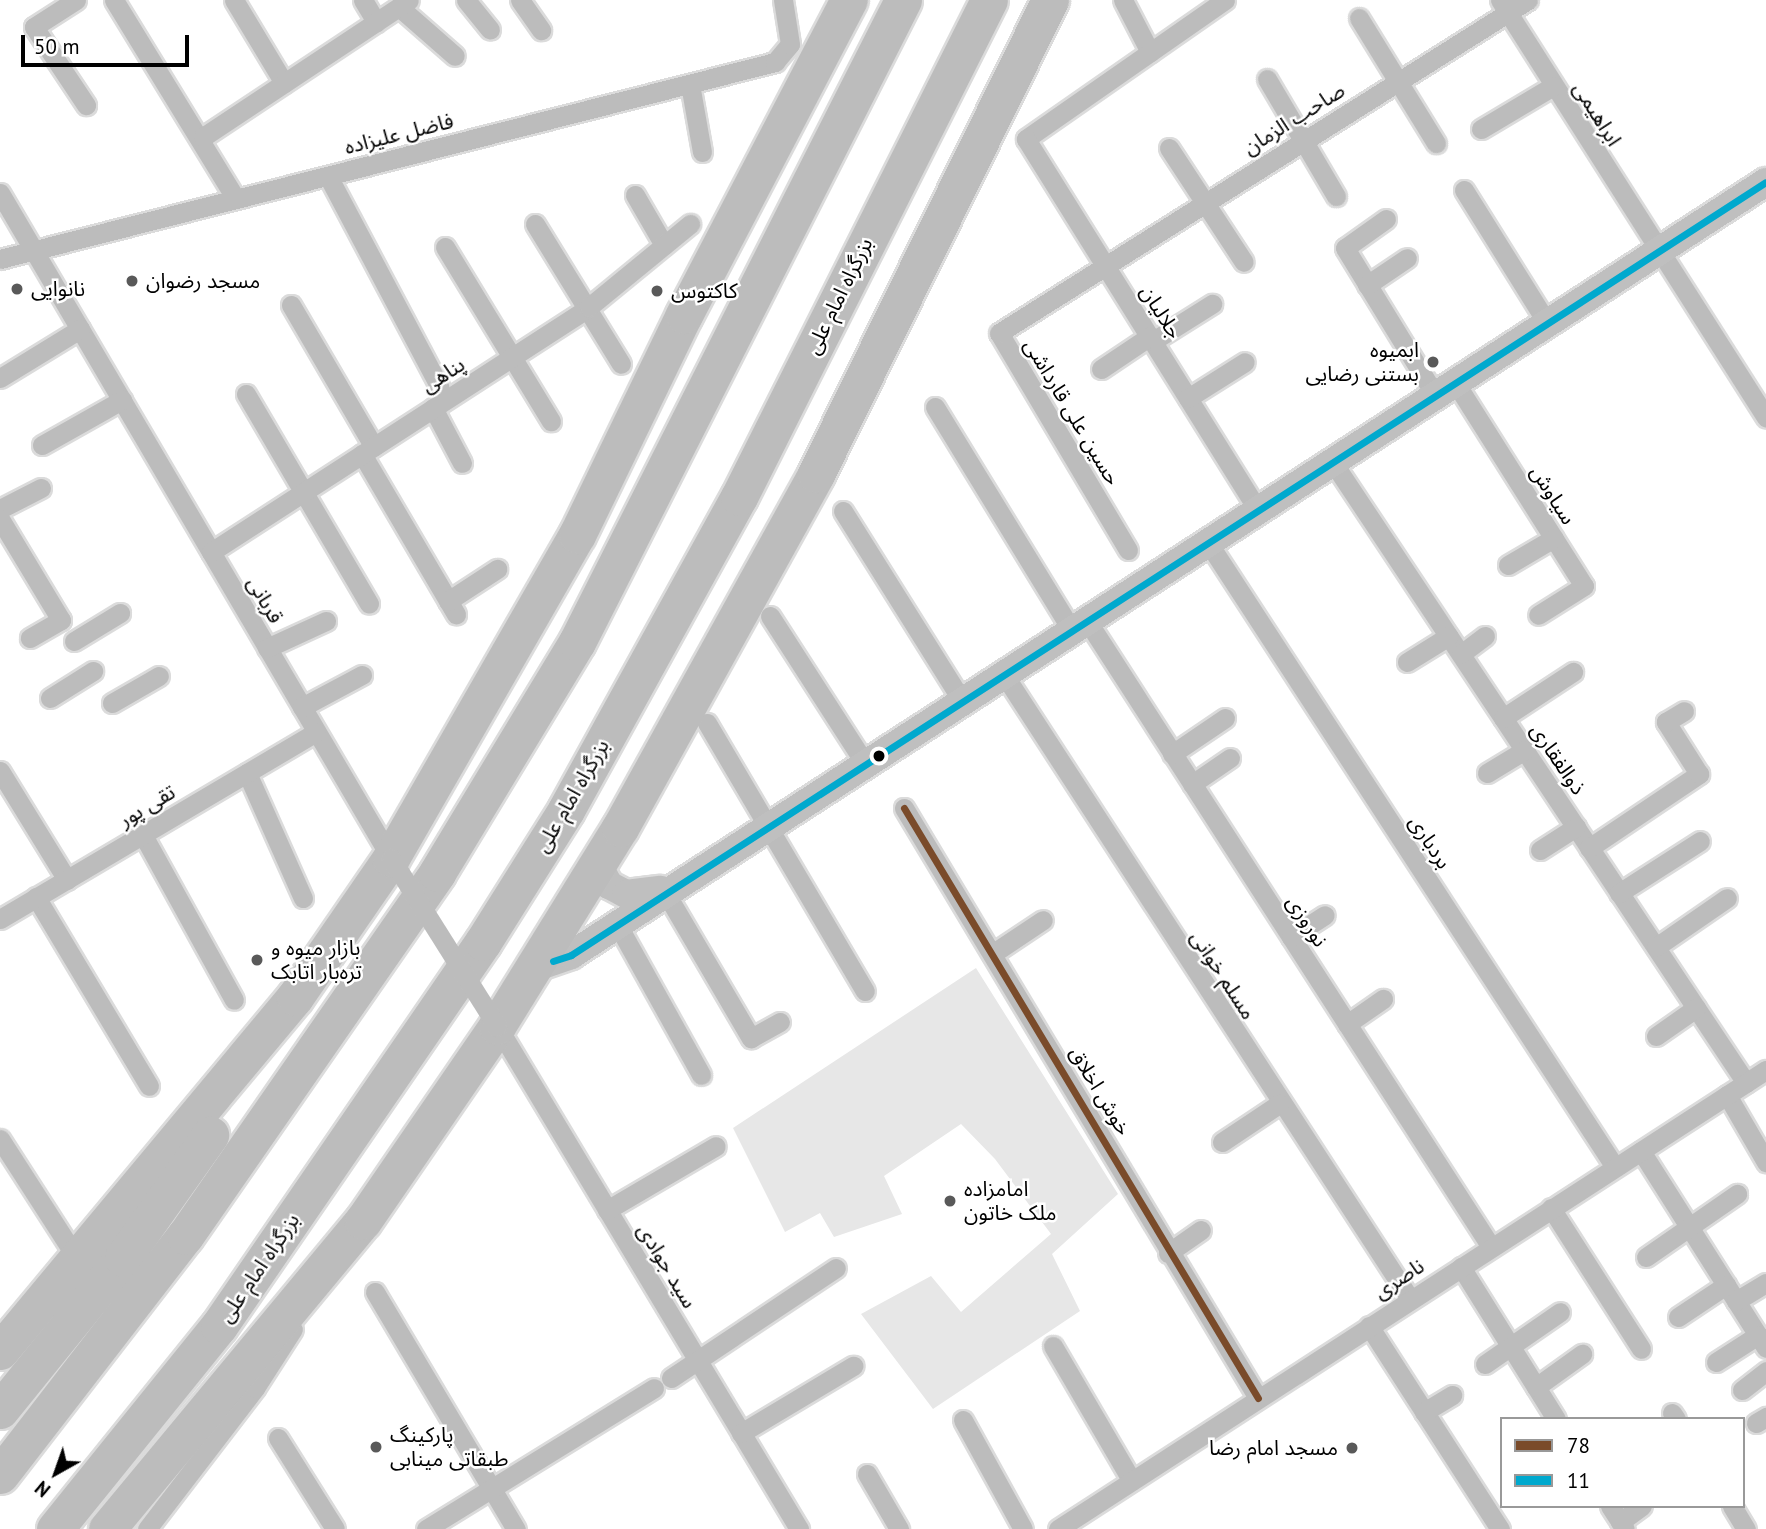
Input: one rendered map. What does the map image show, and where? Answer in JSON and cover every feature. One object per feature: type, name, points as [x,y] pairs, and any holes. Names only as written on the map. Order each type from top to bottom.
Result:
[{"type":"highway","points":[[0,1410],[123,1258],[211,1135],[250,1079],[295,997],[391,858],[577,535],[684,315],[849,0]]},
{"type":"highway","points":[[0,1475],[186,1236],[437,873],[577,642],[903,0]]},
{"type":"highway","name":"بزرگراه امام علی","points":[[55,1529],[219,1326],[483,942],[566,810],[739,497],[989,0]]},
{"type":"highway","points":[[107,1529],[363,1221],[497,1026],[598,865],[684,720],[816,474],[1050,0]]},
{"type":"highway","points":[[0,1351],[68,1247],[295,997]]},
{"type":"main road","points":[[534,968],[570,955],[664,890],[1766,182]]},
{"type":"main road","points":[[598,865],[609,885],[626,894],[664,890]]},
{"type":"street","points":[[76,0],[34,27],[86,106]]},
{"type":"street","points":[[114,0],[202,137],[236,199]]},
{"type":"street","points":[[363,0],[376,22]]},
{"type":"street","points":[[466,0],[490,30]]},
{"type":"street","points":[[520,0],[541,30]]},
{"type":"street","name":"فاضل علیزاده","points":[[0,258],[775,62],[790,44],[782,0]]},
{"type":"street","points":[[1123,0],[1150,52],[1225,0]]},
{"type":"street","name":"صاحب الزمان","points":[[1105,264],[1398,81],[1503,6],[1528,0]]},
{"type":"street","points":[[236,1],[284,83]]},
{"type":"street","points":[[202,137],[404,3],[456,55]]},
{"type":"street","name":"ابراهیمی","points":[[1503,6],[1656,252],[1766,418]]},
{"type":"street","points":[[1359,18],[1436,143]]},
{"type":"street","name":"جلالیان","points":[[1150,52],[1026,139],[1257,509]]},
{"type":"street","points":[[1267,79],[1336,196]]},
{"type":"street","points":[[690,84],[702,152]]},
{"type":"street","points":[[1481,129],[1553,86]]},
{"type":"street","points":[[1169,148],[1244,262]]},
{"type":"street","points":[[328,176],[439,386]]},
{"type":"street","points":[[1464,190],[1546,323]]},
{"type":"street","name":"قربانی","points":[[0,193],[391,858],[497,1026]]},
{"type":"street","points":[[635,195],[664,246]]},
{"type":"street","name":"سیاوش","points":[[1386,219],[1345,248],[1367,285],[1554,538],[1584,586],[1538,615]]},
{"type":"street","points":[[535,224],[589,307],[621,364]]},
{"type":"street","name":"پناهی","points":[[211,552],[589,307],[690,224]]},
{"type":"street","points":[[445,247],[551,421]]},
{"type":"street","points":[[1367,285],[1407,258]]},
{"type":"street","name":"حسین علی قارداشی","points":[[1105,264],[999,333],[1128,550]]},
{"type":"street","points":[[1101,369],[1212,304]]},
{"type":"street","points":[[291,305],[452,608],[496,569]]},
{"type":"street","points":[[0,379],[80,329]]},
{"type":"street","points":[[1188,398],[1245,362]]},
{"type":"street","points":[[246,394],[369,604]]},
{"type":"street","points":[[42,445],[122,400]]},
{"type":"street","name":"نوروزی","points":[[935,407],[1078,624],[1192,784],[1491,1247]]},
{"type":"street","points":[[433,408],[462,463]]},
{"type":"street","name":"ذوالفقاری","points":[[1332,461],[1746,1083]]},
{"type":"street","points":[[0,509],[41,488]]},
{"type":"street","points":[[843,512],[961,699]]},
{"type":"street","points":[[0,519],[61,620],[30,638]]},
{"type":"street","points":[[1508,565],[1554,538]]},
{"type":"street","name":"بردباری","points":[[1207,541],[1615,1167]]},
{"type":"street","points":[[74,641],[120,613]]},
{"type":"street","points":[[770,616],[864,762]]},
{"type":"street","points":[[267,648],[326,621]]},
{"type":"street","points":[[1408,662],[1449,636]]},
{"type":"street","points":[[1461,654],[1485,636]]},
{"type":"street","points":[[50,698],[93,671]]},
{"type":"street","points":[[1503,718],[1573,672]]},
{"type":"street","name":"مسلم خوانی","points":[[1003,673],[1279,1104],[1410,1299]]},
{"type":"street","points":[[302,707],[362,674]]},
{"type":"street","points":[[112,703],[159,676]]},
{"type":"street","points":[[1589,848],[1699,774],[1666,722],[1684,711]]},
{"type":"street","points":[[1172,754],[1225,718]]},
{"type":"street","points":[[707,723],[865,991]]},
{"type":"street","name":"تقی پور","points":[[0,919],[316,732]]},
{"type":"street","points":[[1487,773],[1525,750]]},
{"type":"street","points":[[1192,784],[1230,758]]},
{"type":"street","points":[[0,771],[67,880]]},
{"type":"street","points":[[247,773],[303,898]]},
{"type":"street","name":"خوش اخلاق","points":[[904,808],[1168,1253],[1258,1398]]},
{"type":"street","points":[[1540,850],[1576,827]]},
{"type":"street","points":[[143,835],[234,1000]]},
{"type":"street","points":[[1619,893],[1700,841]]},
{"type":"street","points":[[664,890],[751,1038],[780,1022]]},
{"type":"street","points":[[37,897],[149,1086]]},
{"type":"street","points":[[1656,947],[1727,898]]},
{"type":"street","points":[[1291,937],[1325,915]]},
{"type":"street","points":[[992,954],[1043,920]]},
{"type":"street","points":[[616,922],[701,1075]]},
{"type":"street","points":[[1347,1024],[1382,999]]},
{"type":"street","points":[[1656,1036],[1696,1008]]},
{"type":"street","name":"سید جوادی","points":[[497,1026],[799,1529]]},
{"type":"street","name":"ناصری","points":[[1058,1529],[1766,1070]]},
{"type":"street","points":[[1727,1095],[1766,1162]]},
{"type":"street","points":[[1222,1142],[1279,1104]]},
{"type":"street","points":[[0,1139],[68,1247]]},
{"type":"street","points":[[607,1210],[716,1146]]},
{"type":"street","points":[[1641,1150],[1762,1341],[1716,1362]]},
{"type":"street","points":[[1646,1257],[1737,1194]]},
{"type":"street","points":[[1550,1209],[1641,1349]]},
{"type":"street","points":[[147,1529],[255,1388],[363,1221]]},
{"type":"street","points":[[1168,1253],[1202,1230]]},
{"type":"street","points":[[1461,1266],[1555,1417]]},
{"type":"street","points":[[426,1529],[662,1383],[696,1358],[836,1268]]},
{"type":"street","points":[[1678,1317],[1731,1293],[1766,1283]]},
{"type":"street","points":[[375,1292],[516,1529]]},
{"type":"street","points":[[1485,1364],[1560,1312]]},
{"type":"street","points":[[1369,1326],[1500,1529]]},
{"type":"street","points":[[1053,1346],[1132,1481]]},
{"type":"street","points":[[1536,1387],[1582,1354]]},
{"type":"street","points":[[741,1433],[853,1366]]},
{"type":"street","points":[[1742,1390],[1766,1371]]},
{"type":"street","points":[[1424,1412],[1452,1395]]},
{"type":"street","points":[[963,1420],[1023,1529]]},
{"type":"street","points":[[278,1437],[335,1529]]},
{"type":"street","points":[[867,1475],[899,1529]]},
{"type":"street","points":[[1619,1519],[1638,1508]]},
{"type":"street","points":[[1733,1508],[1746,1529]]},
{"type":"shaded area","points":[[976,968],[1118,1194],[1052,1254],[1080,1311],[933,1409],[861,1314],[931,1276],[961,1312],[1051,1234],[995,1159],[961,1124],[884,1176],[902,1214],[834,1237],[820,1213],[785,1232],[733,1128]]},
{"type":"transit line","name":"11","points":[[553,961],[571,955],[1766,182]]},
{"type":"transit line","name":"78","points":[[904,808],[1258,1398]]},
{"type":"place","name":"مسجد رضوان","points":[[132,281]]},
{"type":"place","name":"نانوایی","points":[[17,289]]},
{"type":"place","name":"کاکتوس","points":[[657,291]]},
{"type":"place","name":"ابمیوه بستنی رضایی","points":[[1433,362]]},
{"type":"place","name":"بازار میوه و تره‌بار اتابک","points":[[257,960]]},
{"type":"place","name":"امامزاده ملک خاتون","points":[[950,1201]]},
{"type":"place","name":"پارکینگ طبقاتی مینابی","points":[[376,1447]]},
{"type":"place","name":"مسجد امام رضا","points":[[1352,1448]]}]
